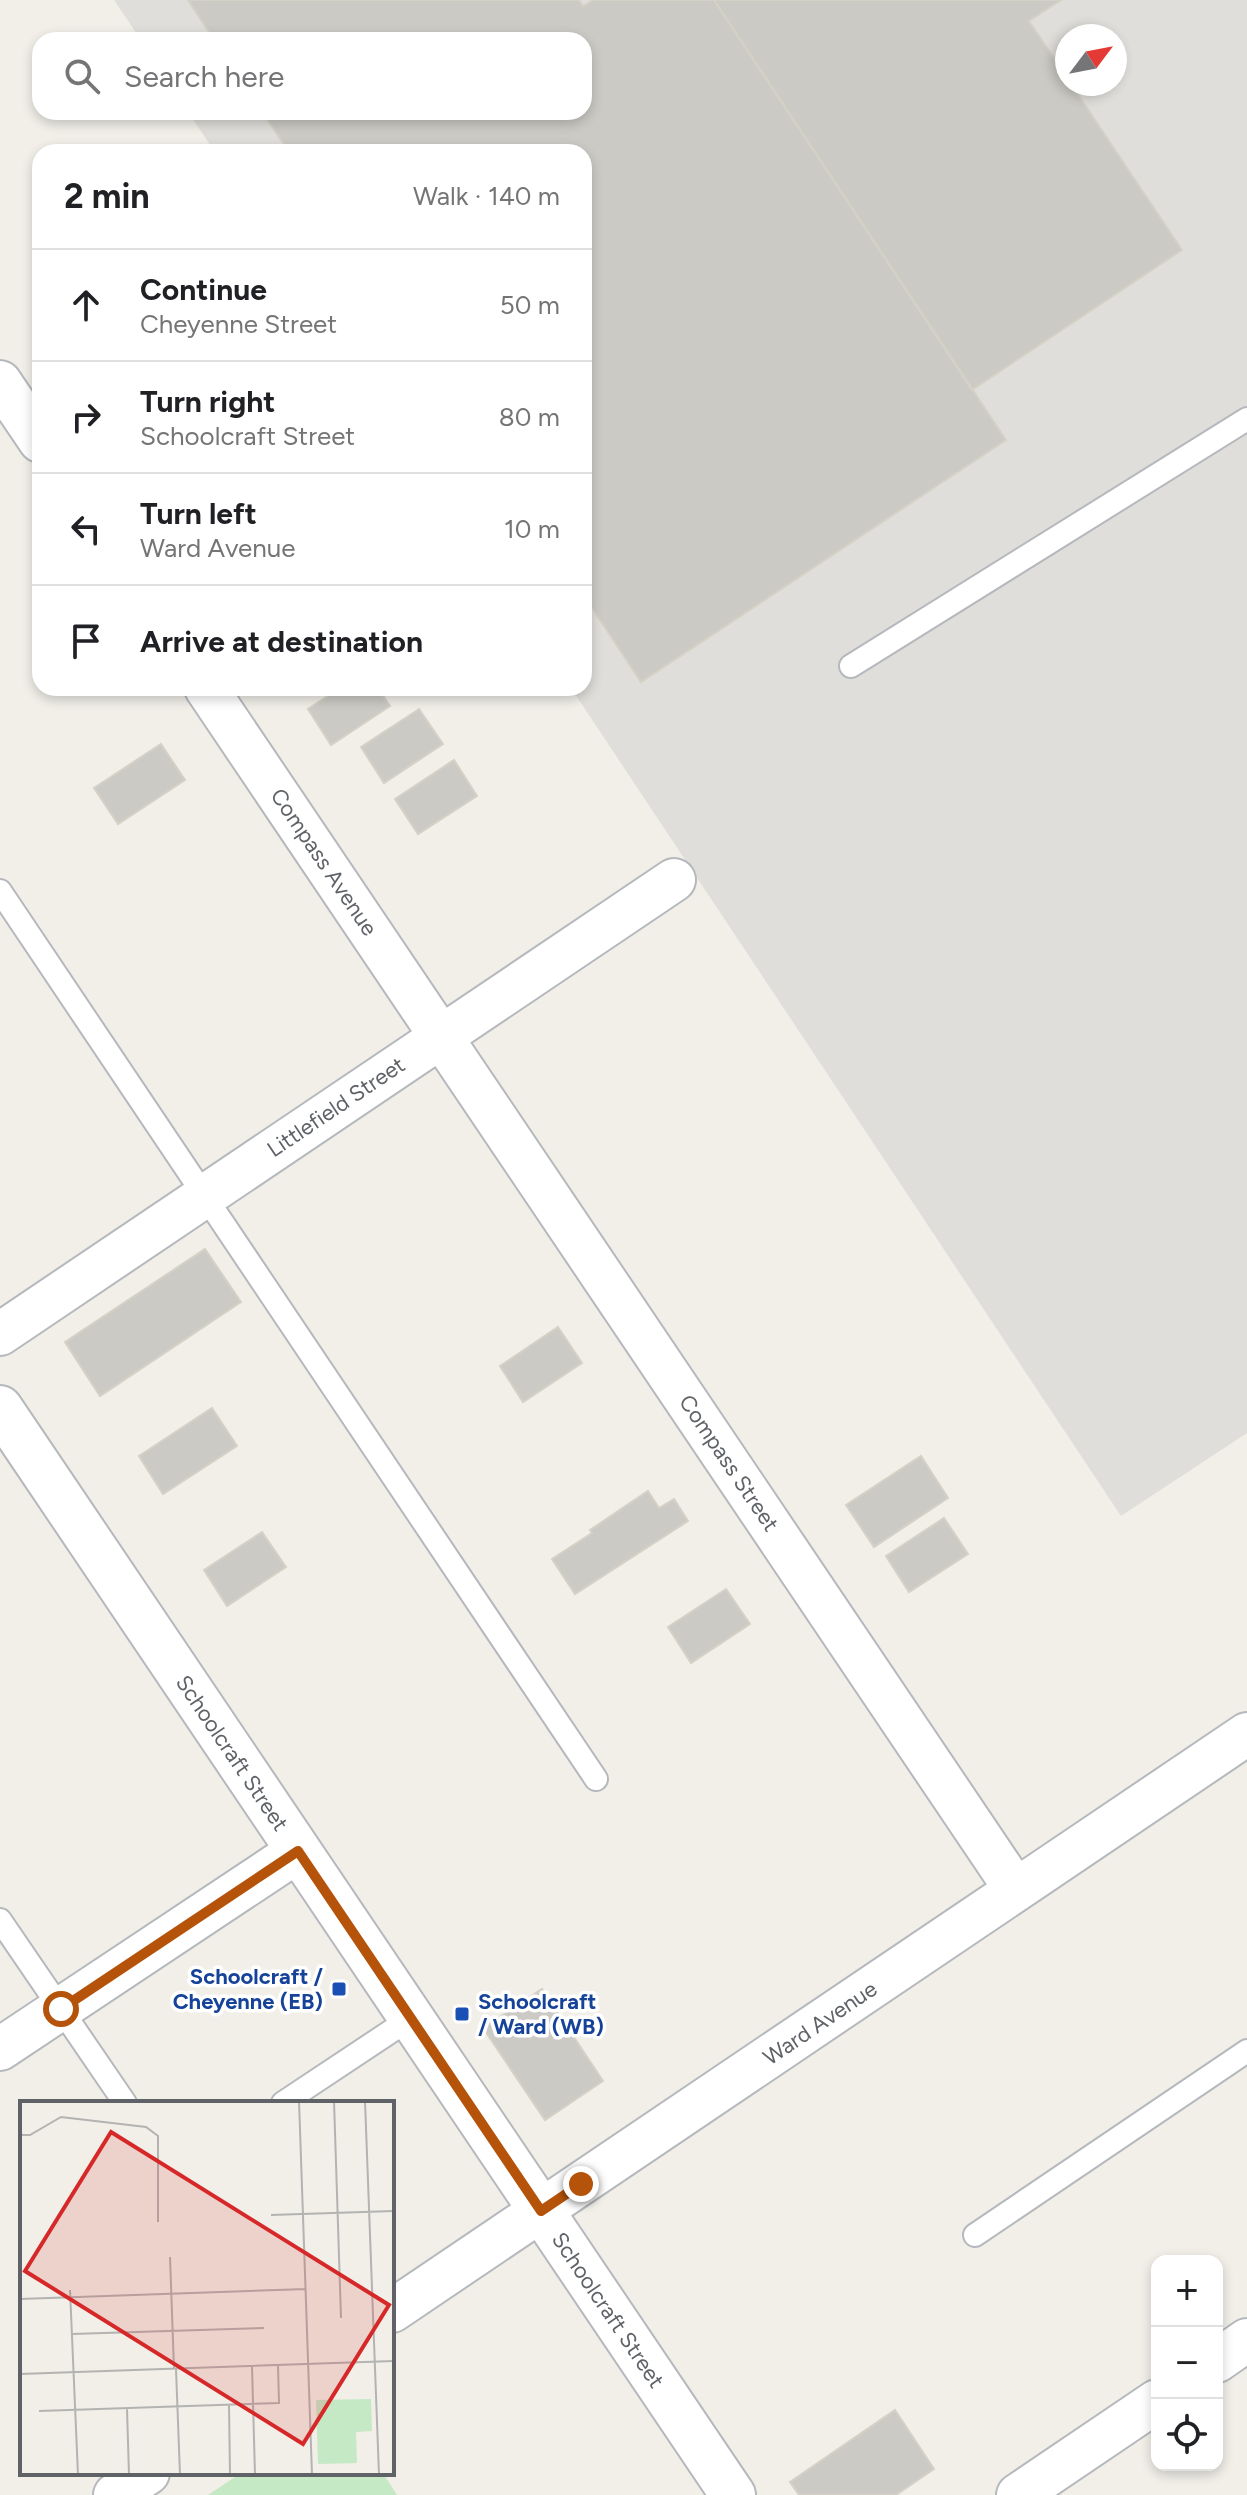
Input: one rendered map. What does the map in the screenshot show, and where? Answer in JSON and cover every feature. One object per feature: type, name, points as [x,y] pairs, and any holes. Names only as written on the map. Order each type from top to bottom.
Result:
[{"type":"street","points":[[14,396],[32,427]]},
{"type":"street","name":"Compass Avenue","points":[[211,696],[441,1036]]},
{"type":"street","name":"Littlefield Street","points":[[0,1334],[674,880]]},
{"type":"street","name":"Compass Street","points":[[441,1036],[1016,1890]]},
{"type":"street","name":"Schoolcraft Street","points":[[0,1408],[733,2495]]},
{"type":"street","name":"Ward Avenue","points":[[394,2310],[1247,1734]]},
{"type":"street","points":[[0,2049],[298,1851]]},
{"type":"street","points":[[1223,2357],[1247,2340]]},
{"type":"street","points":[[1018,2495],[1151,2405]]},
{"type":"street","points":[[115,2495],[145,2475]]},
{"type":"lane","points":[[851,666],[1247,419]]},
{"type":"lane","points":[[0,891],[596,1779]]},
{"type":"lane","points":[[0,1920],[124,2101]]},
{"type":"lane","points":[[286,2101],[411,2018]]},
{"type":"lane","points":[[975,2235],[1247,2051]]},
{"type":"shaded area","points":[[114,0],[1247,0],[1247,1433],[1121,1516],[576,696],[592,696],[592,144],[210,144],[193,120],[592,120],[592,32],[136,32]]},
{"type":"green space","points":[[238,2475],[384,2475],[397,2495],[208,2495]]},
{"type":"building","points":[[188,0],[579,0],[583,6],[593,0],[714,0],[1006,440],[641,682],[592,608],[592,144],[284,144],[267,120],[592,120],[592,32],[209,32]]},
{"type":"building","points":[[714,0],[1061,0],[1029,21],[1055,59],[1055,96],[1079,96],[1182,250],[972,390]]},
{"type":"building","points":[[328,696],[383,696],[390,706],[331,745],[308,709]]},
{"type":"building","points":[[419,709],[443,744],[384,783],[361,747]]},
{"type":"building","points":[[161,744],[185,780],[118,824],[94,788]]},
{"type":"building","points":[[454,760],[477,796],[418,834],[395,799]]},
{"type":"building","points":[[205,1249],[241,1302],[100,1396],[65,1342]]},
{"type":"building","points":[[558,1327],[582,1363],[523,1402],[500,1366]]},
{"type":"building","points":[[212,1408],[237,1446],[163,1494],[139,1456]]},
{"type":"building","points":[[921,1456],[948,1498],[874,1547],[846,1505]]},
{"type":"building","points":[[648,1491],[659,1508],[674,1499],[688,1521],[575,1594],[552,1559]]},
{"type":"building","points":[[944,1518],[968,1554],[909,1592],[886,1556]]},
{"type":"building","points":[[262,1532],[286,1567],[227,1606],[204,1570]]},
{"type":"building","points":[[726,1589],[750,1624],[691,1663],[668,1627]]},
{"type":"building","points":[[542,1989],[603,2081],[545,2120],[483,2028]]},
{"type":"building","points":[[895,2410],[934,2469],[896,2495],[799,2495],[790,2482]]},
{"type":"place","name":"Schoolcraft / Cheyenne (EB)","points":[[339,1989]]},
{"type":"place","name":"Schoolcraft / Ward (WB)","points":[[462,2014]]},
{"type":"route","points":[[61,2009],[298,1851],[541,2211],[581,2184]]}]
